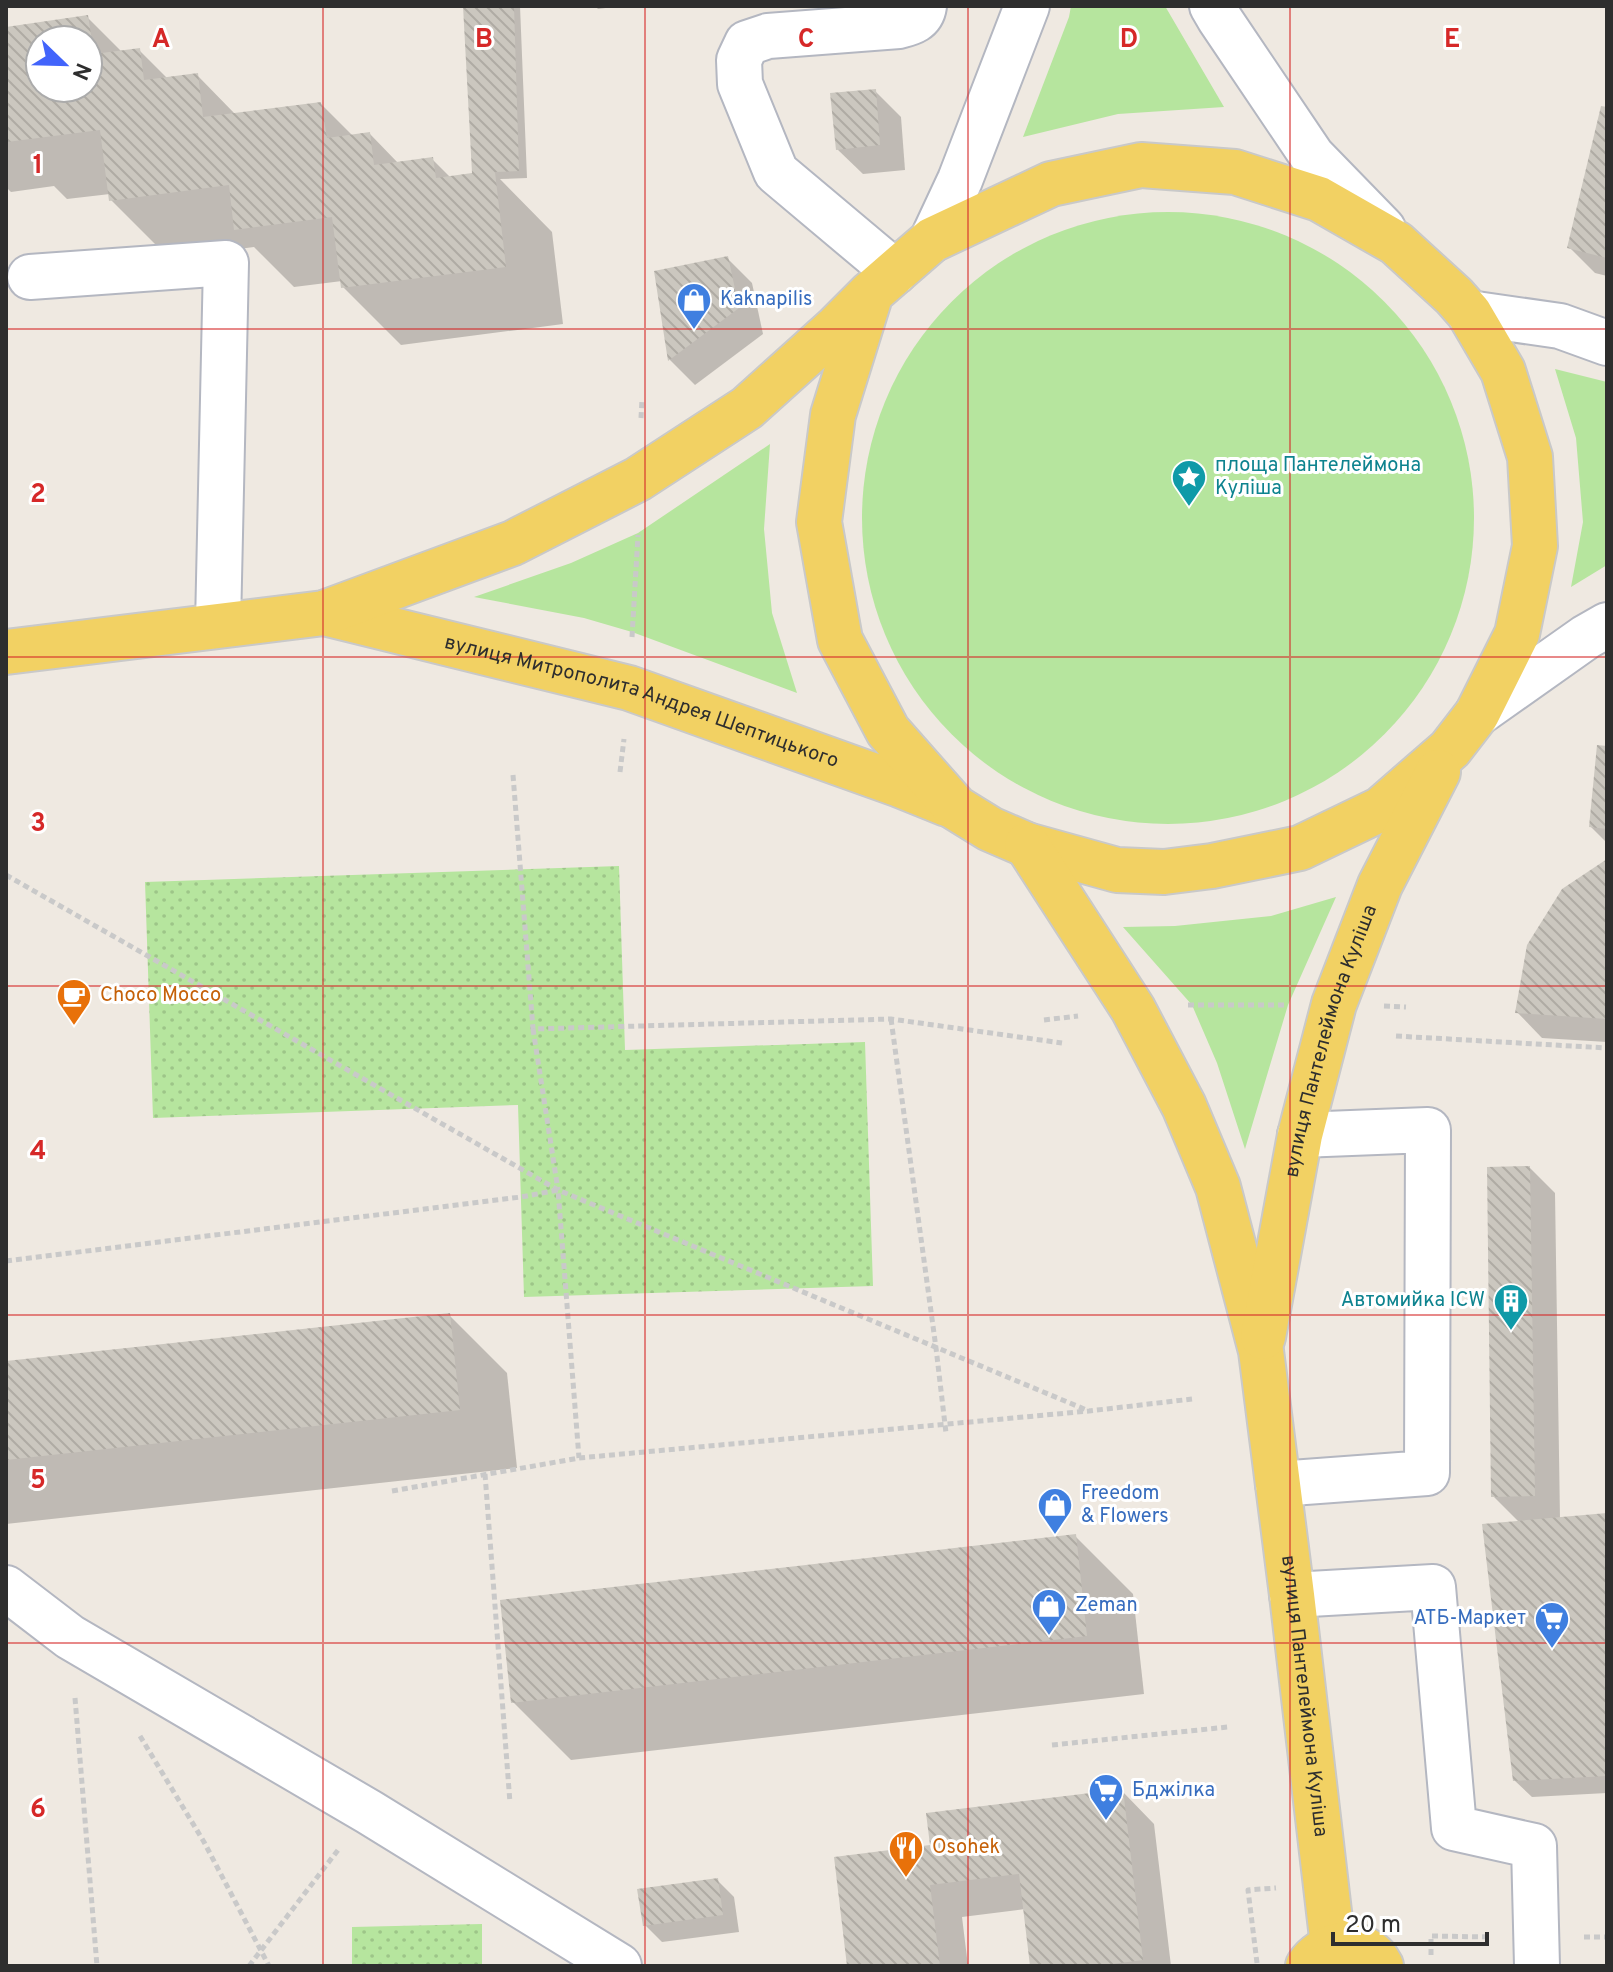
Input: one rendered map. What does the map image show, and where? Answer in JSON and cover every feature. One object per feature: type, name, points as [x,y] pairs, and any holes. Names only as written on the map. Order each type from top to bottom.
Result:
[{"type":"main road","points":[[1141,165],[1235,172],[1319,199],[1396,243],[1454,296],[1469,313],[1503,371],[1530,457],[1535,546],[1517,634],[1477,714],[1450,749],[1381,809],[1300,848],[1212,866],[1164,872],[1117,870],[1027,845],[990,829],[956,808],[888,731],[840,640],[819,522],[833,415],[883,283],[932,240],[1051,184],[1141,165]]},
{"type":"main road","name":"вулиця Митрополита Андрея Шептицького","points":[[6,652],[324,613],[513,543],[638,479],[747,408],[883,283]]},
{"type":"main road","name":"вулиця Митрополита Андрея Шептицького","points":[[324,613],[629,688],[956,808]]},
{"type":"main road","name":"вулиця Пантелеймона Куліша","points":[[1261,1351],[1300,1135],[1334,1004],[1380,885],[1450,749]]},
{"type":"main road","name":"вулиця Пантелеймона Куліша","points":[[1027,845],[1133,1009],[1184,1106],[1218,1187],[1261,1351],[1292,1595],[1321,1956]]},
{"type":"main road","points":[[1321,1956],[1355,1945],[1373,1955],[1381,1966]]},
{"type":"street","points":[[883,283],[776,172],[740,84],[739,60],[747,43],[768,36],[899,26],[915,22],[924,6]]},
{"type":"street","points":[[932,240],[960,180],[1027,6]]},
{"type":"street","points":[[1212,6],[1312,156],[1396,243]]},
{"type":"street","points":[[30,277],[226,263],[218,625]]},
{"type":"street","points":[[1469,313],[1560,326],[1607,343]]},
{"type":"street","points":[[1477,714],[1607,625]]},
{"type":"street","points":[[1278,1484],[1427,1473],[1428,1130],[1300,1135]]},
{"type":"street","points":[[1292,1595],[1433,1587],[1454,1828],[1534,1846],[1537,1966]]},
{"type":"street","points":[[6,1588],[70,1637],[369,1812],[619,1966]]},
{"type":"path","points":[[620,772],[629,688],[642,399]]},
{"type":"path","points":[[513,775],[533,1029],[558,1190],[579,1458]]},
{"type":"path","points":[[6,875],[558,1190],[1089,1411]]},
{"type":"path","points":[[1044,1020],[1192,1005],[1406,1007]]},
{"type":"path","points":[[533,1029],[891,1019],[1062,1043]]},
{"type":"path","points":[[891,1019],[946,1433]]},
{"type":"path","points":[[1396,1036],[1607,1048]]},
{"type":"path","points":[[6,1261],[558,1190]]},
{"type":"path","points":[[392,1491],[579,1458],[1192,1399]]},
{"type":"path","points":[[485,1474],[510,1803]]},
{"type":"path","points":[[70,1637],[97,1966]]},
{"type":"path","points":[[1052,1745],[1228,1727]]},
{"type":"path","points":[[140,1735],[204,1842],[269,1966]]},
{"type":"path","points":[[249,1966],[369,1812]]},
{"type":"path","points":[[1431,1936],[1432,1966]]},
{"type":"green space","points":[[1071,6],[1165,6],[1224,107],[1118,114],[1023,137]]},
{"type":"green space","points":[[1168,212],[1228,218],[1285,235],[1338,264],[1384,302],[1422,348],[1451,401],[1468,458],[1474,518],[1468,578],[1451,635],[1422,688],[1384,734],[1338,772],[1285,801],[1228,818],[1168,824],[1108,818],[1051,801],[998,772],[952,734],[914,688],[885,635],[868,578],[862,518],[868,458],[885,401],[914,348],[952,302],[998,264],[1051,235],[1108,218]]},
{"type":"green space","points":[[1555,369],[1607,382],[1607,565],[1571,587],[1583,522],[1576,438]]},
{"type":"green space","points":[[770,444],[764,529],[772,613],[797,693],[632,632],[584,618],[474,597],[571,563],[638,533]]},
{"type":"green space","points":[[619,866],[625,1050],[865,1042],[873,1286],[524,1297],[518,1105],[153,1118],[145,882]]},
{"type":"green space","points":[[1336,897],[1288,1005],[1245,1149],[1217,1063],[1192,1005],[1123,927],[1175,926],[1271,916]]},
{"type":"green space","points":[[482,1924],[482,1966],[352,1966],[352,1927]]},
{"type":"building","points":[[463,6],[514,6],[519,171],[495,172],[506,267],[341,288],[332,217],[234,230],[229,185],[109,201],[100,130],[7,142],[6,27],[24,24],[24,104],[104,104],[104,53],[140,48],[144,80],[198,73],[203,117],[321,102],[327,138],[370,132],[374,165],[433,157],[436,178],[472,173]]},
{"type":"building","points":[[88,15],[89,24],[26,24]]},
{"type":"building","points":[[876,89],[880,145],[836,150],[830,93]]},
{"type":"building","points":[[1601,106],[1607,107],[1607,258],[1567,248]]},
{"type":"building","points":[[728,256],[739,308],[668,361],[654,271]]},
{"type":"building","points":[[1597,745],[1607,746],[1607,829],[1589,827]]},
{"type":"building","points":[[1607,859],[1607,1019],[1515,1013],[1527,945],[1562,889]]},
{"type":"building","name":"Автомийка ICW","points":[[1530,1166],[1535,1496],[1491,1497],[1487,1167]]},
{"type":"building","points":[[450,1313],[460,1410],[6,1460],[6,1361]]},
{"type":"building","name":"АТБ-Маркет","points":[[1607,1513],[1607,1776],[1513,1781],[1482,1524]]},
{"type":"building","points":[[1076,1534],[1087,1636],[511,1703],[500,1600]]},
{"type":"building","name":"Оsоhek","points":[[1123,1789],[1143,1960],[1097,1966],[1030,1966],[1019,1874],[930,1885],[940,1966],[847,1966],[834,1857],[930,1845],[926,1813]]},
{"type":"building","points":[[718,1878],[723,1915],[643,1926],[637,1889]]},
{"type":"place","name":"Kaknapilis","points":[[694,331]]},
{"type":"place","name":"площа Пантелеймона Куліша","points":[[1189,508]]},
{"type":"place","name":"Choco Mocco","points":[[74,1027]]},
{"type":"place","name":"Автомийка ICW","points":[[1511,1332]]},
{"type":"place","name":"Freedom & Flowers","points":[[1055,1536]]},
{"type":"place","name":"Zeman","points":[[1049,1637]]},
{"type":"place","name":"АТБ-Маркет","points":[[1552,1650]]},
{"type":"place","name":"Бджілка","points":[[1106,1822]]},
{"type":"place","name":"Оsоhek","points":[[906,1879]]}]
